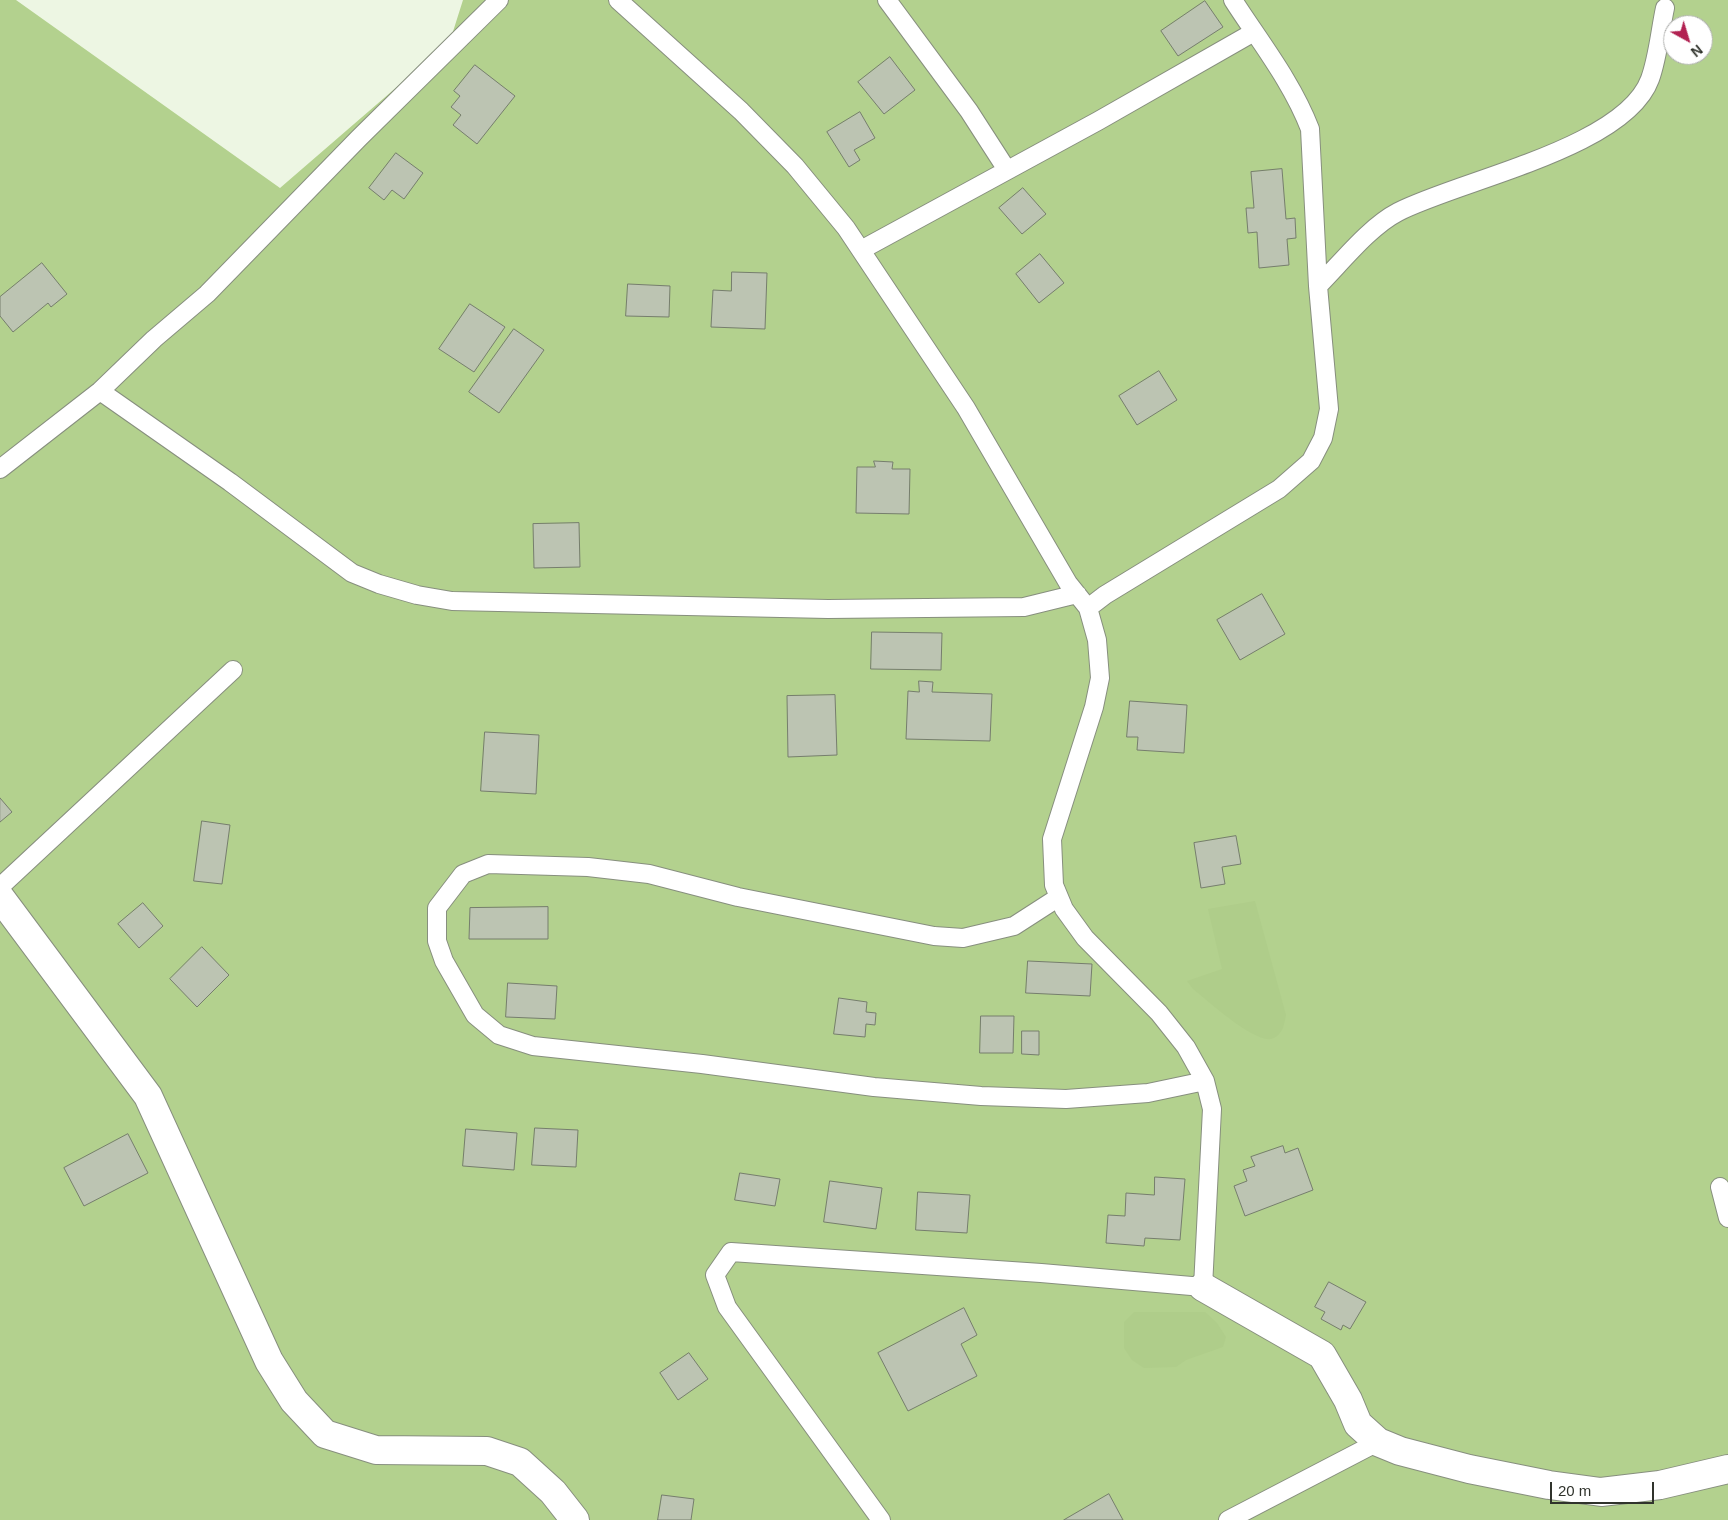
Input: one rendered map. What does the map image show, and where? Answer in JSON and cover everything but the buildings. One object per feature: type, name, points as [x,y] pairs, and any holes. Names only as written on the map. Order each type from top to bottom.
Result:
[{"type":"street","points":[[0,897],[148,1096],[269,1360],[294,1402],[325,1434],[376,1450],[487,1451],[520,1462],[553,1492],[575,1520]]},
{"type":"street","points":[[1203,1287],[1322,1356],[1348,1400],[1358,1424],[1378,1442],[1400,1451],[1469,1469],[1549,1485],[1601,1492],[1660,1484],[1728,1469]]},
{"type":"lane","points":[[0,469],[100,390],[154,338],[207,294],[359,138],[499,0]]},
{"type":"lane","points":[[618,0],[741,111],[796,166],[846,228],[966,408],[1068,583],[1082,601],[1097,640],[1100,678],[1094,708],[1052,839],[1054,886],[1064,909],[1086,938],[1159,1013],[1186,1046],[1205,1081],[1212,1109],[1203,1287],[1041,1273],[731,1252],[715,1275],[727,1307],[881,1520]]},
{"type":"lane","points":[[887,0],[969,111],[1007,170]]},
{"type":"lane","points":[[100,390],[230,482],[352,573],[379,584],[417,595],[452,601],[838,609],[1024,607],[1082,601],[1113,590],[1279,489],[1310,461],[1323,438],[1329,409],[1318,286],[1310,129],[1302,107],[1285,78],[1232,0]]},
{"type":"lane","points":[[1318,286],[1370,233],[1397,212],[1568,148],[1606,126],[1634,103],[1650,80],[1665,8]]},
{"type":"lane","points":[[860,250],[1254,32]]},
{"type":"lane","points":[[0,887],[233,670]]},
{"type":"lane","points":[[1059,897],[1014,926],[963,938],[934,936],[738,897],[649,874],[588,867],[488,864],[463,874],[437,908],[437,941],[444,961],[475,1014],[499,1035],[533,1046],[702,1064],[874,1087],[981,1096],[1066,1099],[1138,1094],[1205,1081]]},
{"type":"lane","points":[[1720,1187],[1728,1218]]},
{"type":"lane","points":[[1228,1520],[1378,1442]]},
{"type":"shaded area","points":[[0,0],[16,0],[280,188],[450,41],[463,0],[1728,0],[1728,1520],[0,1520]]},
{"type":"shaded area","points":[[1255,901],[1286,1015],[1284,1025],[1279,1034],[1274,1038],[1266,1039],[1257,1036],[1233,1021],[1193,989],[1187,981],[1222,969],[1208,909]]},
{"type":"shaded area","points":[[1134,1312],[1205,1312],[1217,1323],[1226,1337],[1223,1347],[1186,1360],[1176,1367],[1144,1368],[1132,1360],[1124,1348],[1124,1322]]}]
